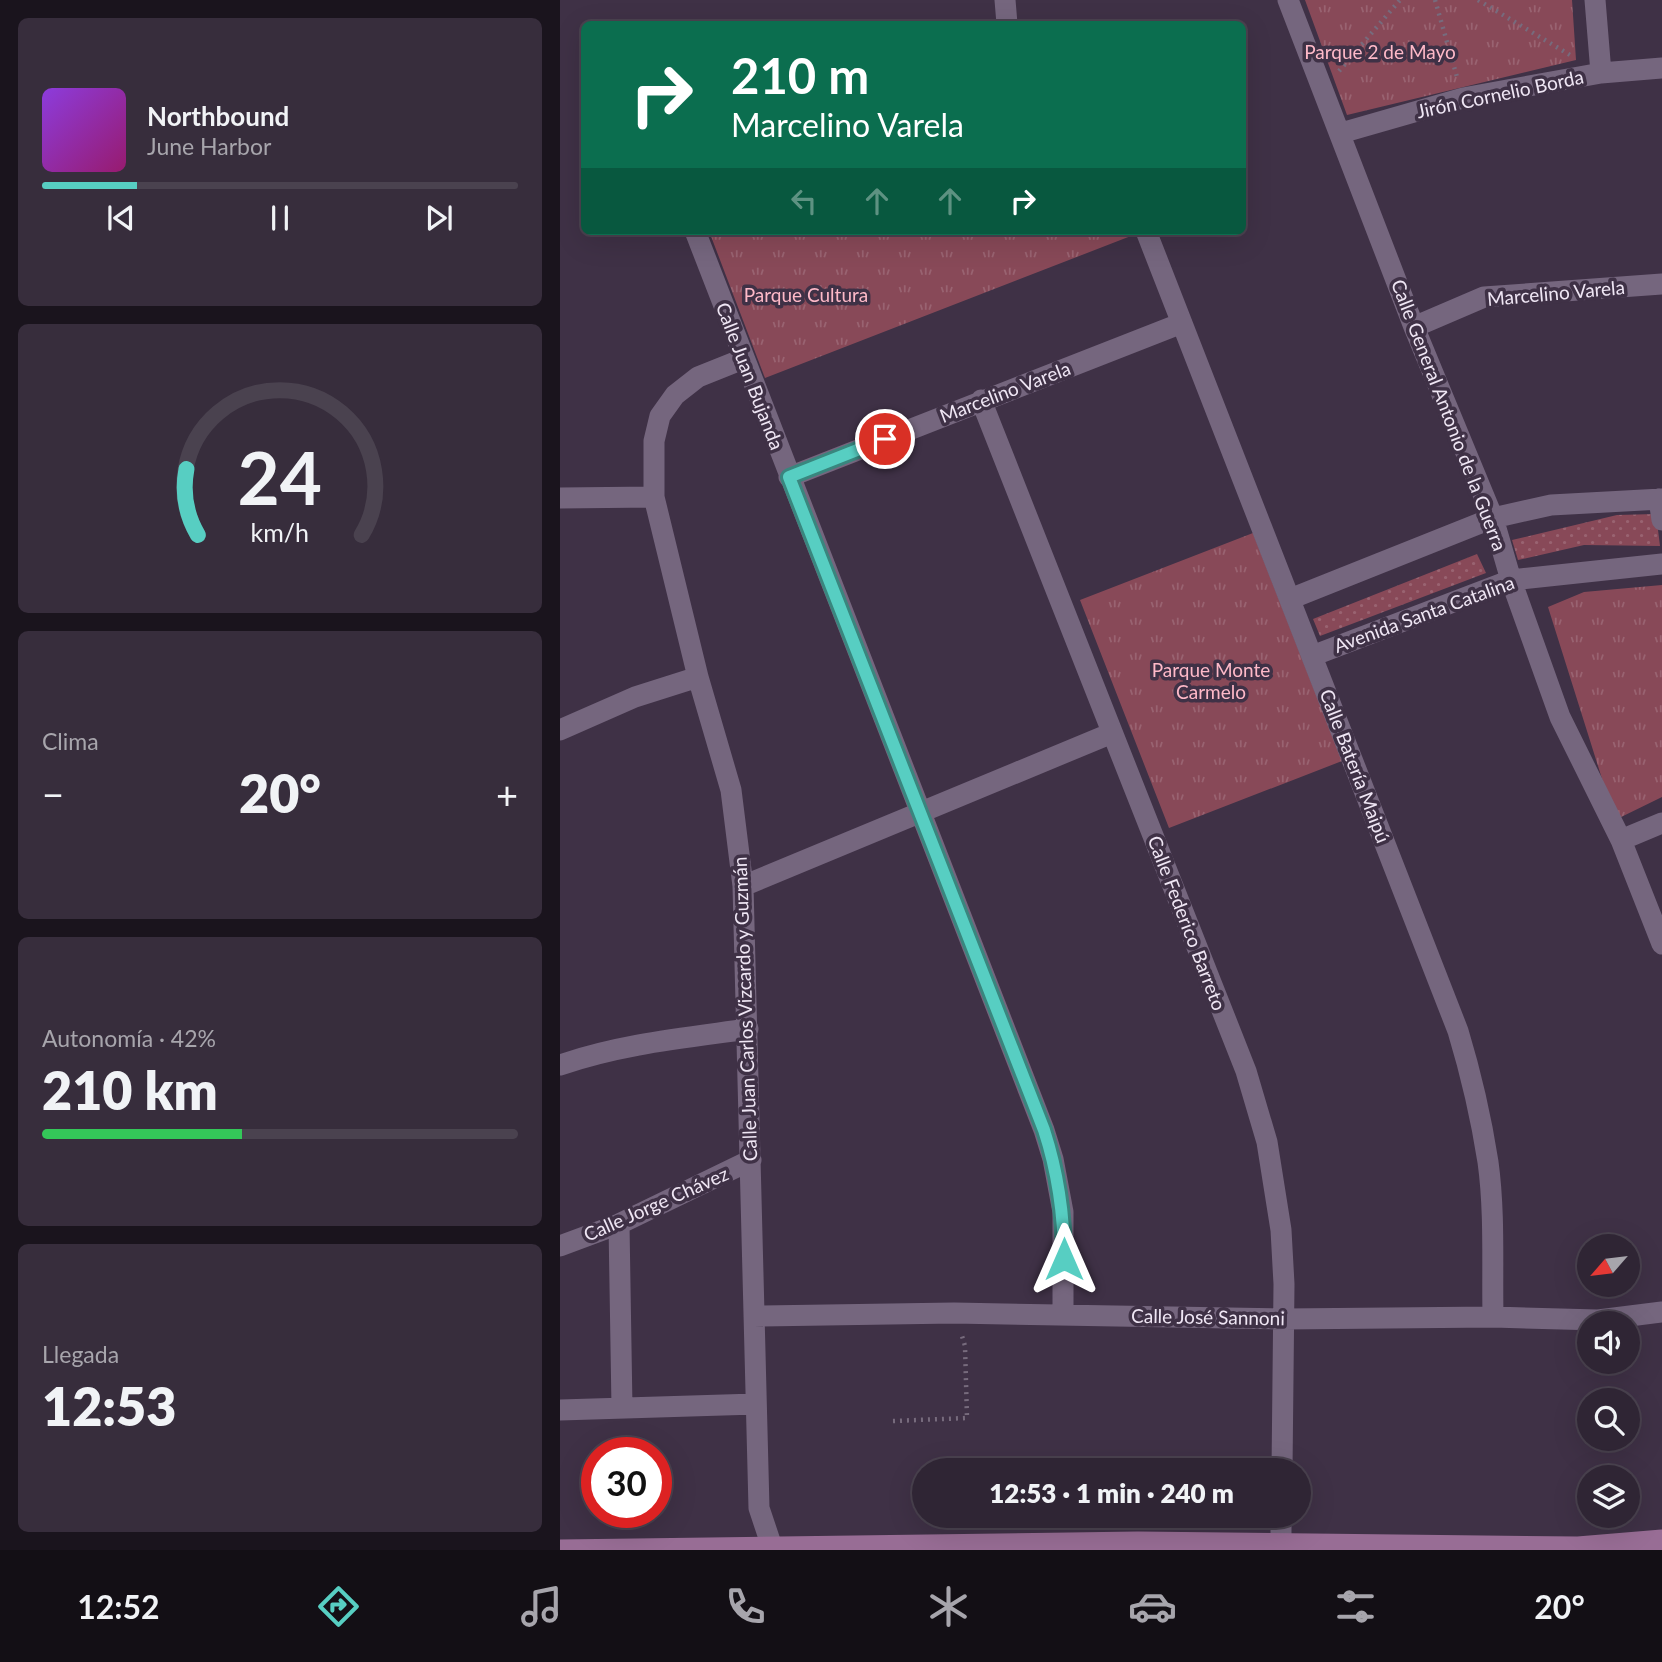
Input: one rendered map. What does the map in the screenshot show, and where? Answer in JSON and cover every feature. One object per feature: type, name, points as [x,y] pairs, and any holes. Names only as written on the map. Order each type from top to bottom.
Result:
[{"type":"main road","points":[[560,1550],[1578,1546],[1662,1540]]},
{"type":"street","points":[[1005,0],[1007,21]]},
{"type":"street","name":"Calle General Antonio de la Guerra","points":[[1288,0],[1414,327],[1493,518],[1511,580],[1560,717],[1621,840],[1662,944]]},
{"type":"street","points":[[1595,0],[1601,73]]},
{"type":"street","name":"Jirón Cornelio Borda","points":[[1341,133],[1463,98],[1601,73],[1662,68]]},
{"type":"street","name":"Calle Juan Bujanda","points":[[696,235],[1053,1159],[1063,1212],[1063,1314]]},
{"type":"street","name":"Calle Batería Maipú","points":[[1148,235],[1458,1031],[1473,1084],[1488,1164],[1493,1317]]},
{"type":"street","name":"Marcelino Varela","points":[[1414,327],[1484,298],[1662,284]]},
{"type":"street","name":"Marcelino Varela","points":[[789,477],[1182,323]]},
{"type":"street","name":"Calle Juan Carlos Vizcardo y Guzmán","points":[[743,359],[698,377],[675,395],[660,416],[654,441],[654,497],[698,677],[731,790],[743,886],[759,1508],[772,1548]]},
{"type":"street","name":"Calle Federico Barreto","points":[[981,400],[1246,1071],[1267,1142],[1281,1230],[1284,1319],[1282,1458]]},
{"type":"street","points":[[560,498],[654,497]]},
{"type":"street","points":[[1290,599],[1493,518],[1551,505],[1661,499],[1662,520]]},
{"type":"street","name":"Avenida Santa Catalina","points":[[1312,656],[1511,580],[1662,564]]},
{"type":"street","points":[[560,730],[625,700],[698,677]]},
{"type":"street","points":[[743,886],[1112,733]]},
{"type":"street","points":[[1621,840],[1662,823]]},
{"type":"street","points":[[560,1065],[635,1045],[748,1029]]},
{"type":"street","name":"Calle Jorge Chávez","points":[[560,1246],[619,1224],[751,1160]]},
{"type":"street","points":[[619,1224],[622,1408]]},
{"type":"street","name":"Calle José Sannoni","points":[[754,1317],[954,1313],[1284,1319],[1493,1317],[1598,1320],[1662,1312]]},
{"type":"street","points":[[560,1410],[756,1404]]},
{"type":"street","points":[[1281,1547],[1282,1528]]},
{"type":"path","points":[[1323,88],[1400,0]]},
{"type":"path","points":[[1435,0],[1463,98]]},
{"type":"path","points":[[1478,0],[1601,73]]},
{"type":"path","points":[[893,1421],[967,1419],[965,1346],[954,1313]]},
{"type":"green space","name":"Parque 2 de Mayo","points":[[1305,0],[1572,0],[1576,60],[1347,115]]},
{"type":"green space","name":"Parque Cultura","points":[[711,235],[1133,235],[765,378]]},
{"type":"green space","points":[[1656,514],[1660,546],[1584,545],[1518,560],[1512,540],[1617,515]]},
{"type":"green space","name":"Parque Monte Carmelo","points":[[1253,533],[1342,761],[1169,828],[1080,600]]},
{"type":"green space","points":[[1477,554],[1486,573],[1320,636],[1313,619]]},
{"type":"green space","points":[[1662,585],[1662,797],[1615,820],[1548,607],[1584,592]]},
{"type":"route","points":[[885,439],[789,477],[1044,1130],[1053,1159],[1063,1212],[1064,1259]]}]
